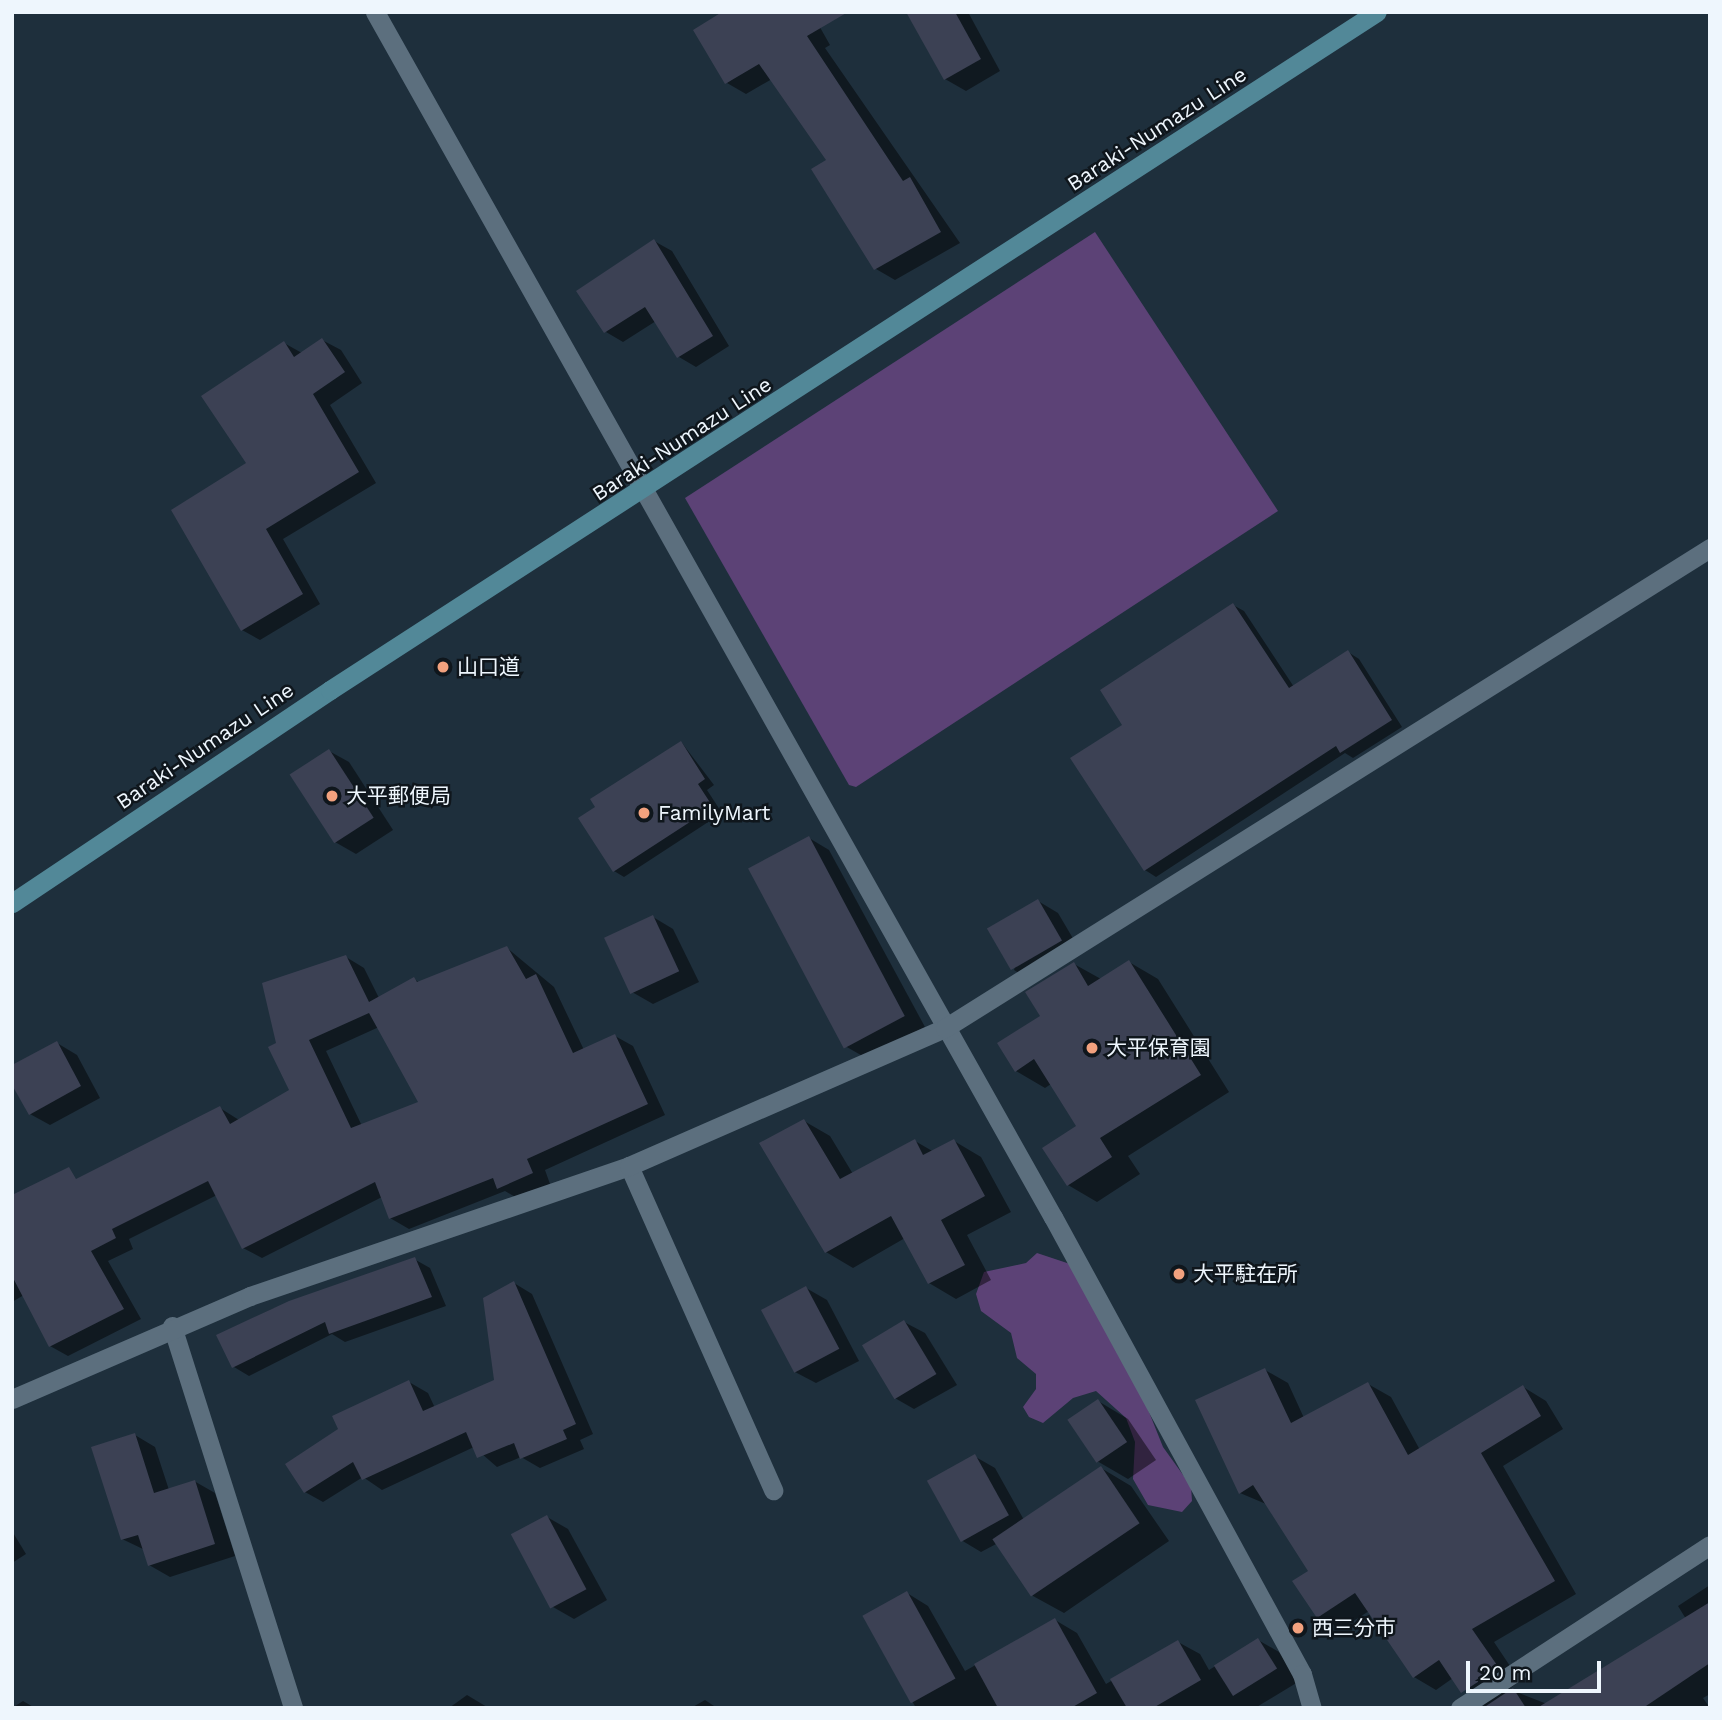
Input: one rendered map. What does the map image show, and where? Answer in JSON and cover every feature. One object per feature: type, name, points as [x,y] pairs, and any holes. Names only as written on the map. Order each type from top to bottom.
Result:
[{"type":"main road","name":"Baraki-Numazu Line","points":[[12,903],[330,690],[642,493],[1377,12]]},
{"type":"street","points":[[375,12],[642,493],[945,1028],[1295,1662],[1312,1708]]},
{"type":"street","points":[[12,1399],[172,1326],[629,1166],[945,1028],[1710,548]]},
{"type":"street","points":[[629,1166],[773,1490]]},
{"type":"street","points":[[172,1326],[293,1708]]},
{"type":"street","points":[[1460,1708],[1710,1545]]},
{"type":"shaded area","points":[[1095,232],[1278,511],[856,787],[849,785],[685,498]]},
{"type":"shaded area","points":[[1037,1253],[1070,1264],[1143,1397],[1163,1447],[1191,1486],[1192,1501],[1182,1512],[1148,1505],[1133,1479],[1135,1442],[1126,1418],[1096,1391],[1073,1398],[1043,1423],[1029,1417],[1023,1407],[1036,1389],[1036,1374],[1017,1358],[1011,1333],[981,1311],[976,1294],[984,1272],[1026,1263]]},
{"type":"building","points":[[722,12],[848,12],[807,36],[903,181],[910,177],[941,232],[874,270],[811,169],[826,160],[759,64],[725,84],[693,30]]},
{"type":"building","points":[[906,12],[955,12],[981,59],[944,80]]},
{"type":"building","points":[[654,239],[713,336],[677,358],[645,307],[604,333],[576,291]]},
{"type":"building","points":[[322,338],[345,372],[313,394],[359,472],[266,529],[303,594],[241,631],[171,510],[246,463],[201,396],[284,341],[294,357]]},
{"type":"building","points":[[1233,603],[1289,688],[1348,650],[1392,720],[1340,753],[1336,746],[1144,871],[1070,758],[1122,725],[1100,690]]},
{"type":"building","points":[[681,741],[705,779],[698,784],[713,807],[613,872],[578,818],[595,807],[590,799]]},
{"type":"building","name":"大平郵便局","points":[[329,749],[374,818],[334,843],[290,775]]},
{"type":"building","points":[[809,836],[905,1016],[844,1049],[748,868]]},
{"type":"building","points":[[1038,899],[1062,941],[1011,970],[987,929]]},
{"type":"building","points":[[653,915],[679,971],[630,994],[604,938]]},
{"type":"building","points":[[507,946],[526,979],[536,974],[573,1053],[615,1034],[648,1104],[527,1159],[533,1173],[497,1189],[493,1178],[389,1219],[375,1182],[242,1249],[208,1181],[112,1229],[116,1238],[91,1251],[124,1309],[49,1347],[12,1276],[12,1195],[69,1167],[76,1179],[220,1106],[230,1124],[289,1090],[268,1047],[276,1043],[262,983],[346,955],[369,1002],[414,977],[417,982]],"holes":[[[369,1013],[418,1102],[351,1128],[309,1040]]]},
{"type":"building","name":"大平保育園","points":[[1129,960],[1201,1075],[1100,1138],[1112,1157],[1067,1186],[1042,1148],[1076,1126],[1034,1059],[1015,1072],[997,1043],[1040,1016],[1025,992],[1074,962],[1088,986]]},
{"type":"building","points":[[57,1041],[81,1086],[29,1115],[12,1085],[12,1065]]},
{"type":"building","points":[[804,1119],[840,1179],[915,1139],[923,1155],[954,1139],[985,1196],[941,1220],[965,1265],[928,1284],[891,1216],[825,1253],[759,1143]]},
{"type":"building","points":[[415,1257],[432,1297],[329,1334],[325,1322],[232,1368],[216,1335],[289,1301]]},
{"type":"building","points":[[514,1281],[576,1424],[563,1430],[567,1439],[520,1459],[514,1443],[477,1458],[466,1432],[362,1480],[353,1462],[304,1493],[285,1464],[338,1429],[332,1416],[409,1380],[423,1411],[494,1380],[483,1298]]},
{"type":"building","points":[[806,1286],[839,1349],[794,1373],[761,1310]]},
{"type":"building","points":[[904,1320],[936,1374],[894,1399],[862,1345]]},
{"type":"building","points":[[1265,1368],[1291,1423],[1368,1382],[1408,1455],[1523,1385],[1541,1416],[1481,1453],[1555,1581],[1472,1629],[1499,1668],[1461,1693],[1439,1660],[1413,1678],[1355,1593],[1317,1618],[1292,1581],[1308,1571],[1253,1485],[1239,1494],[1195,1400]]},
{"type":"building","points":[[1098,1399],[1127,1442],[1096,1463],[1067,1420]]},
{"type":"building","points":[[135,1433],[154,1493],[195,1480],[215,1544],[148,1566],[138,1535],[121,1540],[91,1447]]},
{"type":"building","points":[[975,1454],[1009,1515],[961,1542],[927,1481]]},
{"type":"building","points":[[1101,1466],[1140,1523],[1031,1596],[992,1539]]},
{"type":"building","points":[[547,1515],[586,1589],[550,1608],[511,1534]]},
{"type":"building","points":[[907,1591],[955,1678],[911,1703],[862,1616]]},
{"type":"building","points":[[1710,1602],[1710,1663],[1643,1708],[1537,1708]]},
{"type":"building","points":[[1055,1618],[1097,1693],[1071,1708],[998,1708],[974,1664]]},
{"type":"building","points":[[1258,1638],[1277,1669],[1233,1696],[1214,1666]]},
{"type":"building","points":[[1178,1640],[1201,1680],[1153,1708],[1127,1708],[1110,1679]]},
{"type":"building","points":[[1513,1688],[1526,1708],[1483,1708]]},
{"type":"place","name":"山口道","points":[[443,667]]},
{"type":"place","name":"大平郵便局","points":[[332,796]]},
{"type":"place","name":"FamilyMart","points":[[644,813]]},
{"type":"place","name":"大平保育園","points":[[1092,1048]]},
{"type":"place","name":"大平駐在所","points":[[1179,1274]]},
{"type":"place","name":"西三分市","points":[[1298,1628]]}]
